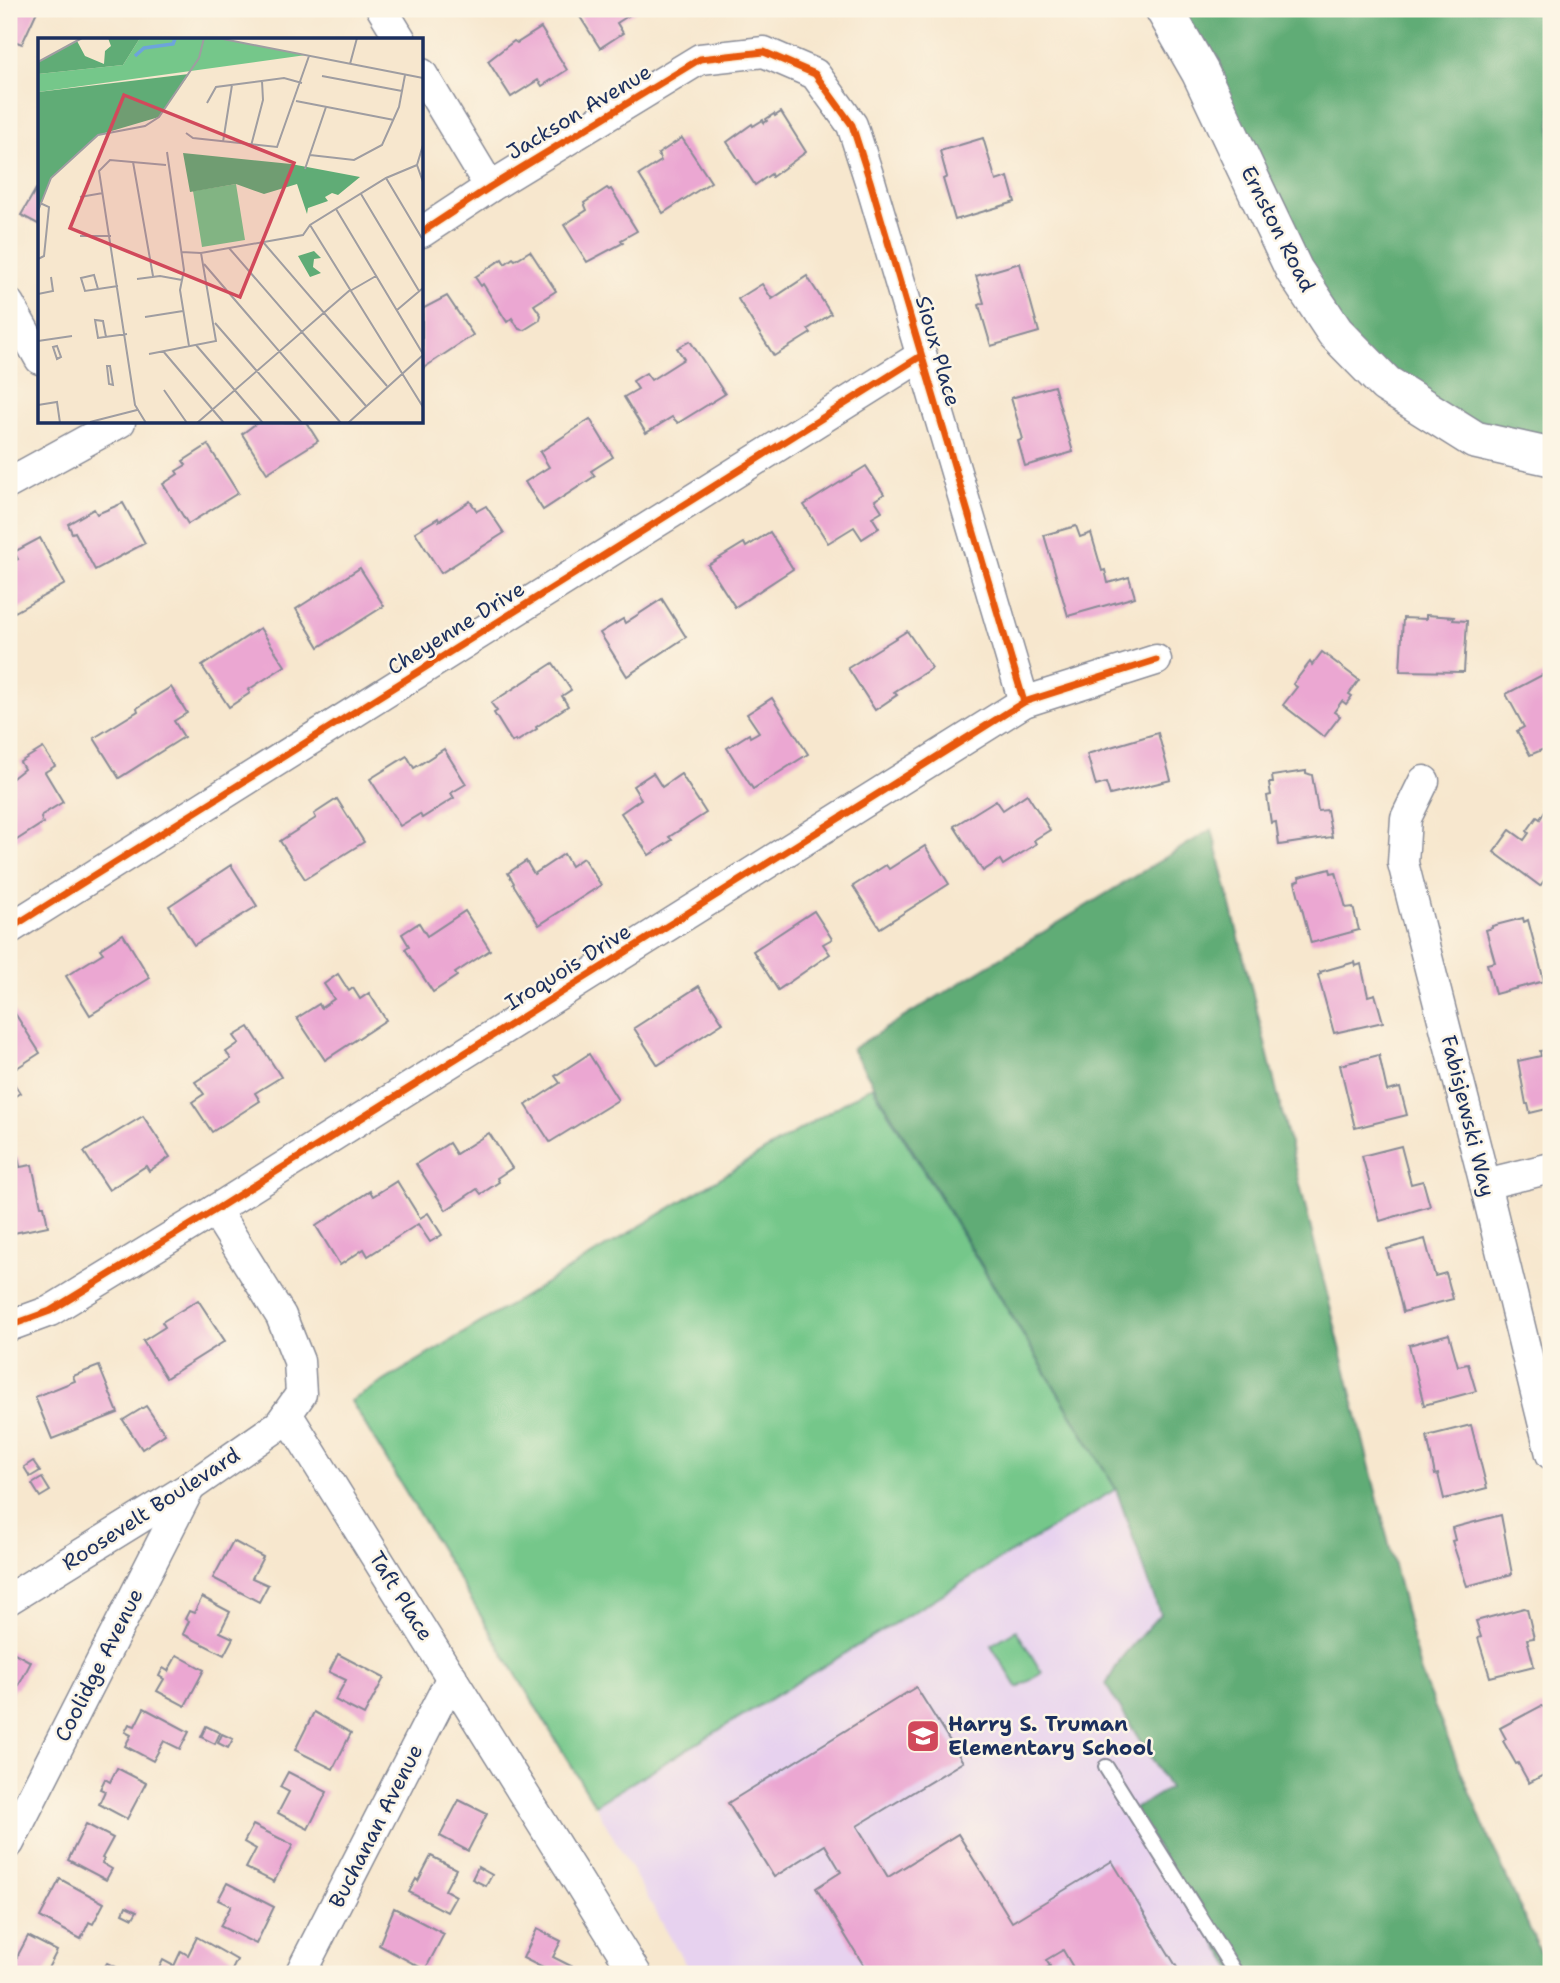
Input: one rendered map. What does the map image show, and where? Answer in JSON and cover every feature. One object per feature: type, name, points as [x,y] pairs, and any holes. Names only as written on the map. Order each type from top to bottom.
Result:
[{"type":"street","points":[[382,9],[400,38]]},
{"type":"street","name":"Ernston Road","points":[[1164,9],[1200,72],[1294,270],[1335,332],[1386,384],[1475,440],[1551,457]]},
{"type":"street","name":"Jackson Avenue","points":[[424,231],[699,59],[764,52]]},
{"type":"street","name":"Sioux Place","points":[[764,52],[815,74],[852,125],[1024,702]]},
{"type":"street","points":[[424,77],[490,187]]},
{"type":"street","points":[[9,304],[38,355]]},
{"type":"street","name":"Cheyenne Drive","points":[[9,929],[922,356]]},
{"type":"street","points":[[9,483],[82,431],[112,424]]},
{"type":"street","name":"Iroquois Drive","points":[[9,1326],[50,1311],[215,1210],[1024,702],[1156,660]]},
{"type":"street","name":"Fabisjewski Way","points":[[1424,781],[1406,818],[1403,863],[1551,1454]]},
{"type":"street","points":[[1485,1184],[1551,1168]]},
{"type":"street","points":[[215,1210],[281,1316],[299,1361],[301,1394],[287,1414]]},
{"type":"street","name":"Roosevelt Boulevard","points":[[9,1599],[190,1487],[279,1425],[287,1414]]},
{"type":"street","name":"Taft Place","points":[[287,1414],[636,1974]]},
{"type":"street","name":"Coolidge Avenue","points":[[9,1843],[190,1487]]},
{"type":"street","name":"Buchanan Avenue","points":[[300,1974],[452,1677]]},
{"type":"lane","points":[[1106,1767],[1236,1974]]},
{"type":"shaded area","name":"Harry S. Truman Elementary School","points":[[1116,1489],[1160,1614],[1121,1658],[1106,1685],[1169,1788],[1133,1810],[1236,1974],[691,1974],[595,1805]]},
{"type":"green space","points":[[1164,9],[1551,9],[1551,457],[1475,440],[1335,332]]},
{"type":"green space","points":[[1212,829],[1421,1674],[1487,1834],[1542,1956],[1543,1974],[1287,1974],[1284,1971],[1278,1974],[1236,1974],[1133,1810],[1169,1788],[1106,1685],[1121,1658],[1160,1614],[1116,1489],[852,1049]]},
{"type":"green space","points":[[872,1086],[1116,1489],[595,1805],[351,1401]]},
{"type":"green space","points":[[1016,1630],[1042,1673],[1018,1688],[991,1645]]},
{"type":"building","points":[[9,9],[38,9],[22,44],[9,39]]},
{"type":"building","points":[[575,9],[639,9],[617,23],[623,33],[600,48]]},
{"type":"building","points":[[541,28],[567,70],[542,86],[538,80],[511,97],[488,61],[514,41],[517,43]]},
{"type":"building","points":[[781,112],[806,152],[772,177],[771,174],[755,185],[727,142],[752,124],[753,126],[763,120],[764,123],[766,119]]},
{"type":"building","points":[[682,138],[711,182],[663,213],[639,175],[661,161],[658,154]]},
{"type":"building","points":[[983,138],[996,181],[1008,177],[1015,202],[955,220],[943,179],[947,177],[940,151]]},
{"type":"building","points":[[607,188],[611,189],[637,231],[621,240],[623,243],[587,262],[564,225],[587,210],[584,203]]},
{"type":"building","points":[[36,189],[38,190],[38,224],[21,215]]},
{"type":"building","points":[[530,251],[556,291],[534,305],[541,315],[540,320],[524,330],[519,329],[512,318],[507,322],[483,284],[481,286],[475,277],[502,259],[505,264]]},
{"type":"building","points":[[1020,263],[1039,332],[991,346],[979,305],[984,303],[976,276]]},
{"type":"building","points":[[807,276],[831,314],[808,329],[811,333],[774,356],[738,299],[762,284],[772,299]]},
{"type":"building","points":[[447,296],[473,335],[424,368],[424,308]]},
{"type":"building","points":[[690,341],[725,394],[678,423],[672,417],[646,433],[624,397],[638,389],[633,381],[646,373],[651,380],[684,359],[677,348]]},
{"type":"building","points":[[1054,386],[1073,452],[1025,466],[1018,441],[1023,439],[1011,398]]},
{"type":"building","points":[[590,419],[613,457],[591,471],[595,476],[543,510],[525,482],[549,467],[540,452]]},
{"type":"building","points":[[255,424],[307,424],[318,441],[267,473],[242,434]]},
{"type":"building","points":[[208,445],[238,493],[188,524],[163,484],[186,465],[183,461]]},
{"type":"building","points":[[866,466],[884,494],[875,500],[882,511],[872,517],[879,528],[862,539],[854,527],[828,543],[804,505]]},
{"type":"building","points":[[470,501],[477,511],[486,506],[504,533],[441,573],[415,532],[438,518],[439,521]]},
{"type":"building","points":[[123,503],[145,543],[95,570],[68,524],[94,509],[97,514]]},
{"type":"building","points":[[1076,526],[1080,537],[1091,533],[1108,583],[1129,577],[1135,597],[1068,616],[1044,535]]},
{"type":"building","points":[[770,532],[793,569],[735,607],[708,565],[744,543],[746,547]]},
{"type":"building","points":[[40,538],[65,584],[15,612],[9,601],[9,564],[18,559],[14,552]]},
{"type":"building","points":[[360,568],[384,606],[319,647],[296,609]]},
{"type":"building","points":[[662,599],[686,637],[627,676],[600,633],[623,619],[625,623]]},
{"type":"building","points":[[1426,615],[1467,621],[1464,672],[1400,671],[1403,618],[1426,619]]},
{"type":"building","points":[[260,628],[285,666],[248,690],[250,693],[229,707],[202,666]]},
{"type":"building","points":[[907,631],[932,668],[894,692],[897,695],[875,710],[848,668]]},
{"type":"building","points":[[1322,652],[1359,680],[1349,694],[1352,696],[1346,704],[1342,701],[1334,712],[1340,716],[1324,737],[1283,705],[1297,687],[1293,684],[1310,662],[1312,665]]},
{"type":"building","points":[[553,663],[571,690],[562,696],[568,706],[536,727],[537,729],[512,742],[491,703]]},
{"type":"building","points":[[1548,672],[1551,679],[1551,746],[1530,755],[1517,731],[1524,727],[1506,694]]},
{"type":"building","points":[[171,687],[187,713],[174,721],[184,737],[119,778],[94,738]]},
{"type":"building","points":[[772,698],[808,754],[753,789],[727,748],[749,734],[750,737],[759,732],[747,714]]},
{"type":"building","points":[[1158,733],[1171,780],[1110,795],[1106,783],[1096,786],[1087,754]]},
{"type":"building","points":[[43,748],[55,766],[45,772],[63,802],[42,815],[43,823],[9,845],[9,781],[24,769],[20,762]]},
{"type":"building","points":[[444,749],[466,784],[451,793],[454,798],[422,818],[420,814],[400,826],[370,779],[407,756],[414,768]]},
{"type":"building","points":[[1306,771],[1312,775],[1318,811],[1327,810],[1332,837],[1279,845],[1276,822],[1271,823],[1267,796],[1271,795],[1269,783],[1273,783],[1272,776]]},
{"type":"building","points":[[653,773],[662,787],[681,774],[706,813],[669,837],[672,840],[649,855],[621,813],[641,799],[633,786]]},
{"type":"building","points":[[1027,794],[1050,830],[1034,840],[1036,844],[1003,865],[1000,860],[983,871],[954,826],[996,800],[1003,810]]},
{"type":"building","points":[[337,799],[364,842],[305,879],[280,841],[316,818],[314,814]]},
{"type":"building","points":[[1546,809],[1551,813],[1551,871],[1540,886],[1494,852],[1510,830],[1524,840],[1529,833],[1527,831]]},
{"type":"building","points":[[925,846],[949,884],[880,928],[853,886],[886,865],[889,869]]},
{"type":"building","points":[[564,854],[571,866],[583,858],[601,885],[539,925],[508,873],[526,861],[534,874]]},
{"type":"building","points":[[231,865],[257,906],[194,945],[169,906]]},
{"type":"building","points":[[1330,869],[1331,873],[1336,872],[1346,908],[1353,907],[1359,930],[1311,943],[1295,882],[1300,880],[1299,877]]},
{"type":"building","points":[[465,911],[490,950],[455,973],[457,976],[433,992],[405,949],[409,946],[402,934],[419,923],[427,936]]},
{"type":"building","points":[[814,911],[832,939],[823,944],[830,954],[778,990],[753,951]]},
{"type":"building","points":[[1523,918],[1524,922],[1528,920],[1544,981],[1495,994],[1487,964],[1495,962],[1486,930]]},
{"type":"building","points":[[123,934],[150,978],[90,1015],[66,976],[103,953],[100,949]]},
{"type":"building","points":[[1355,962],[1356,966],[1361,964],[1368,996],[1375,994],[1383,1022],[1334,1033],[1318,975],[1320,972]]},
{"type":"building","points":[[338,974],[349,991],[353,988],[360,999],[369,993],[386,1020],[325,1060],[297,1018],[319,1004],[321,1008],[334,999],[324,984]]},
{"type":"building","points":[[699,986],[723,1023],[658,1065],[634,1028]]},
{"type":"building","points":[[9,1004],[40,1053],[9,1073]]},
{"type":"building","points":[[249,1027],[281,1077],[255,1093],[260,1101],[212,1132],[192,1102],[204,1094],[195,1082],[231,1059],[226,1052],[239,1043],[234,1036]]},
{"type":"building","points":[[1551,1049],[1551,1108],[1530,1113],[1518,1061],[1541,1056],[1540,1051]]},
{"type":"building","points":[[589,1054],[618,1100],[550,1142],[526,1105],[560,1083],[555,1076]]},
{"type":"building","points":[[1379,1055],[1387,1091],[1400,1088],[1407,1115],[1355,1128],[1340,1065]]},
{"type":"building","points":[[9,1076],[20,1093],[9,1100]]},
{"type":"building","points":[[143,1116],[170,1157],[149,1171],[146,1166],[109,1190],[84,1152]]},
{"type":"building","points":[[489,1133],[512,1168],[497,1178],[499,1182],[481,1194],[477,1189],[446,1210],[416,1164],[449,1143],[456,1154]]},
{"type":"building","points":[[1401,1146],[1411,1184],[1423,1181],[1430,1206],[1380,1221],[1362,1156]]},
{"type":"building","points":[[18,1157],[20,1167],[32,1165],[48,1226],[9,1234],[9,1159]]},
{"type":"building","points":[[397,1181],[420,1218],[428,1213],[442,1235],[430,1242],[418,1224],[368,1256],[364,1249],[340,1265],[316,1226],[370,1191],[373,1196]]},
{"type":"building","points":[[1425,1239],[1435,1276],[1446,1273],[1453,1299],[1403,1312],[1387,1249]]},
{"type":"building","points":[[198,1300],[225,1341],[166,1378],[143,1341],[165,1327],[162,1322]]},
{"type":"building","points":[[1449,1334],[1458,1366],[1468,1364],[1476,1391],[1424,1405],[1409,1345]]},
{"type":"building","points":[[99,1366],[118,1413],[52,1439],[35,1397],[75,1381],[73,1376]]},
{"type":"building","points":[[146,1406],[165,1434],[142,1449],[123,1420]]},
{"type":"building","points":[[1471,1425],[1487,1488],[1444,1499],[1438,1474],[1435,1475],[1427,1436]]},
{"type":"building","points":[[33,1461],[40,1471],[30,1477],[24,1467]]},
{"type":"building","points":[[42,1478],[50,1491],[40,1497],[32,1484]]},
{"type":"building","points":[[1501,1515],[1512,1574],[1467,1586],[1452,1541],[1455,1540],[1452,1528]]},
{"type":"building","points":[[233,1541],[263,1557],[252,1578],[268,1585],[259,1602],[213,1578]]},
{"type":"building","points":[[202,1597],[230,1612],[220,1632],[233,1638],[224,1655],[183,1634],[189,1621],[185,1619],[189,1611],[194,1613]]},
{"type":"building","points":[[1527,1609],[1534,1638],[1527,1639],[1534,1666],[1490,1677],[1478,1638],[1481,1637],[1476,1621]]},
{"type":"building","points":[[9,1650],[31,1662],[9,1699]]},
{"type":"building","points":[[338,1654],[384,1678],[364,1715],[335,1700],[346,1680],[329,1672]]},
{"type":"building","points":[[177,1655],[204,1670],[185,1706],[157,1691],[164,1679],[159,1676],[163,1668],[168,1671]]},
{"type":"building","points":[[916,1687],[963,1762],[857,1826],[888,1877],[958,1834],[1012,1922],[1112,1861],[1181,1974],[1077,1974],[1063,1950],[1046,1960],[1050,1966],[1041,1971],[1043,1974],[869,1974],[816,1888],[841,1872],[825,1845],[774,1877],[728,1803]]},
{"type":"building","points":[[1541,1706],[1551,1720],[1551,1771],[1529,1783],[1503,1741],[1506,1739],[1500,1728]]},
{"type":"building","points":[[144,1708],[189,1732],[180,1749],[164,1741],[153,1761],[125,1746],[131,1735],[125,1732],[129,1724],[135,1726]]},
{"type":"building","points":[[314,1712],[351,1733],[333,1769],[295,1750]]},
{"type":"building","points":[[206,1726],[220,1733],[215,1744],[201,1737]]},
{"type":"building","points":[[222,1734],[233,1739],[228,1748],[218,1743]]},
{"type":"building","points":[[117,1768],[146,1783],[127,1819],[99,1804],[105,1791],[100,1789],[105,1779],[110,1782]]},
{"type":"building","points":[[288,1772],[327,1792],[308,1829],[278,1813],[289,1792],[280,1787]]},
{"type":"building","points":[[459,1800],[487,1814],[468,1851],[440,1836]]},
{"type":"building","points":[[86,1824],[113,1838],[102,1858],[102,1863],[112,1869],[106,1880],[68,1860]]},
{"type":"building","points":[[253,1825],[293,1845],[274,1882],[246,1868],[256,1849],[244,1842]]},
{"type":"building","points":[[431,1856],[456,1869],[445,1890],[456,1896],[447,1912],[409,1892]]},
{"type":"building","points":[[478,1867],[492,1875],[486,1886],[472,1879]]},
{"type":"building","points":[[60,1879],[104,1903],[93,1924],[89,1922],[81,1939],[40,1917]]},
{"type":"building","points":[[227,1883],[274,1907],[256,1944],[220,1926],[231,1906],[218,1900]]},
{"type":"building","points":[[126,1906],[137,1911],[133,1918],[123,1913]]},
{"type":"building","points":[[394,1908],[444,1934],[425,1970],[379,1945]]},
{"type":"building","points":[[537,1929],[561,1941],[553,1957],[575,1968],[572,1974],[555,1974],[523,1958]]},
{"type":"building","points":[[28,1936],[57,1951],[45,1974],[9,1972]]},
{"type":"building","points":[[197,1937],[237,1960],[230,1974],[156,1974],[163,1960],[174,1966],[181,1951],[188,1955]]},
{"type":"building","points":[[107,1963],[115,1967],[111,1974],[102,1971]]},
{"type":"cycle path","points":[[424,231],[490,187],[700,59],[764,52],[815,74],[852,125],[1024,702]]},
{"type":"cycle path","points":[[9,929],[921,356]]},
{"type":"cycle path","points":[[9,1326],[50,1311],[215,1210],[1024,702],[1156,660]]},
{"type":"place","name":"Harry S. Truman Elementary School","points":[[923,1736]]}]
